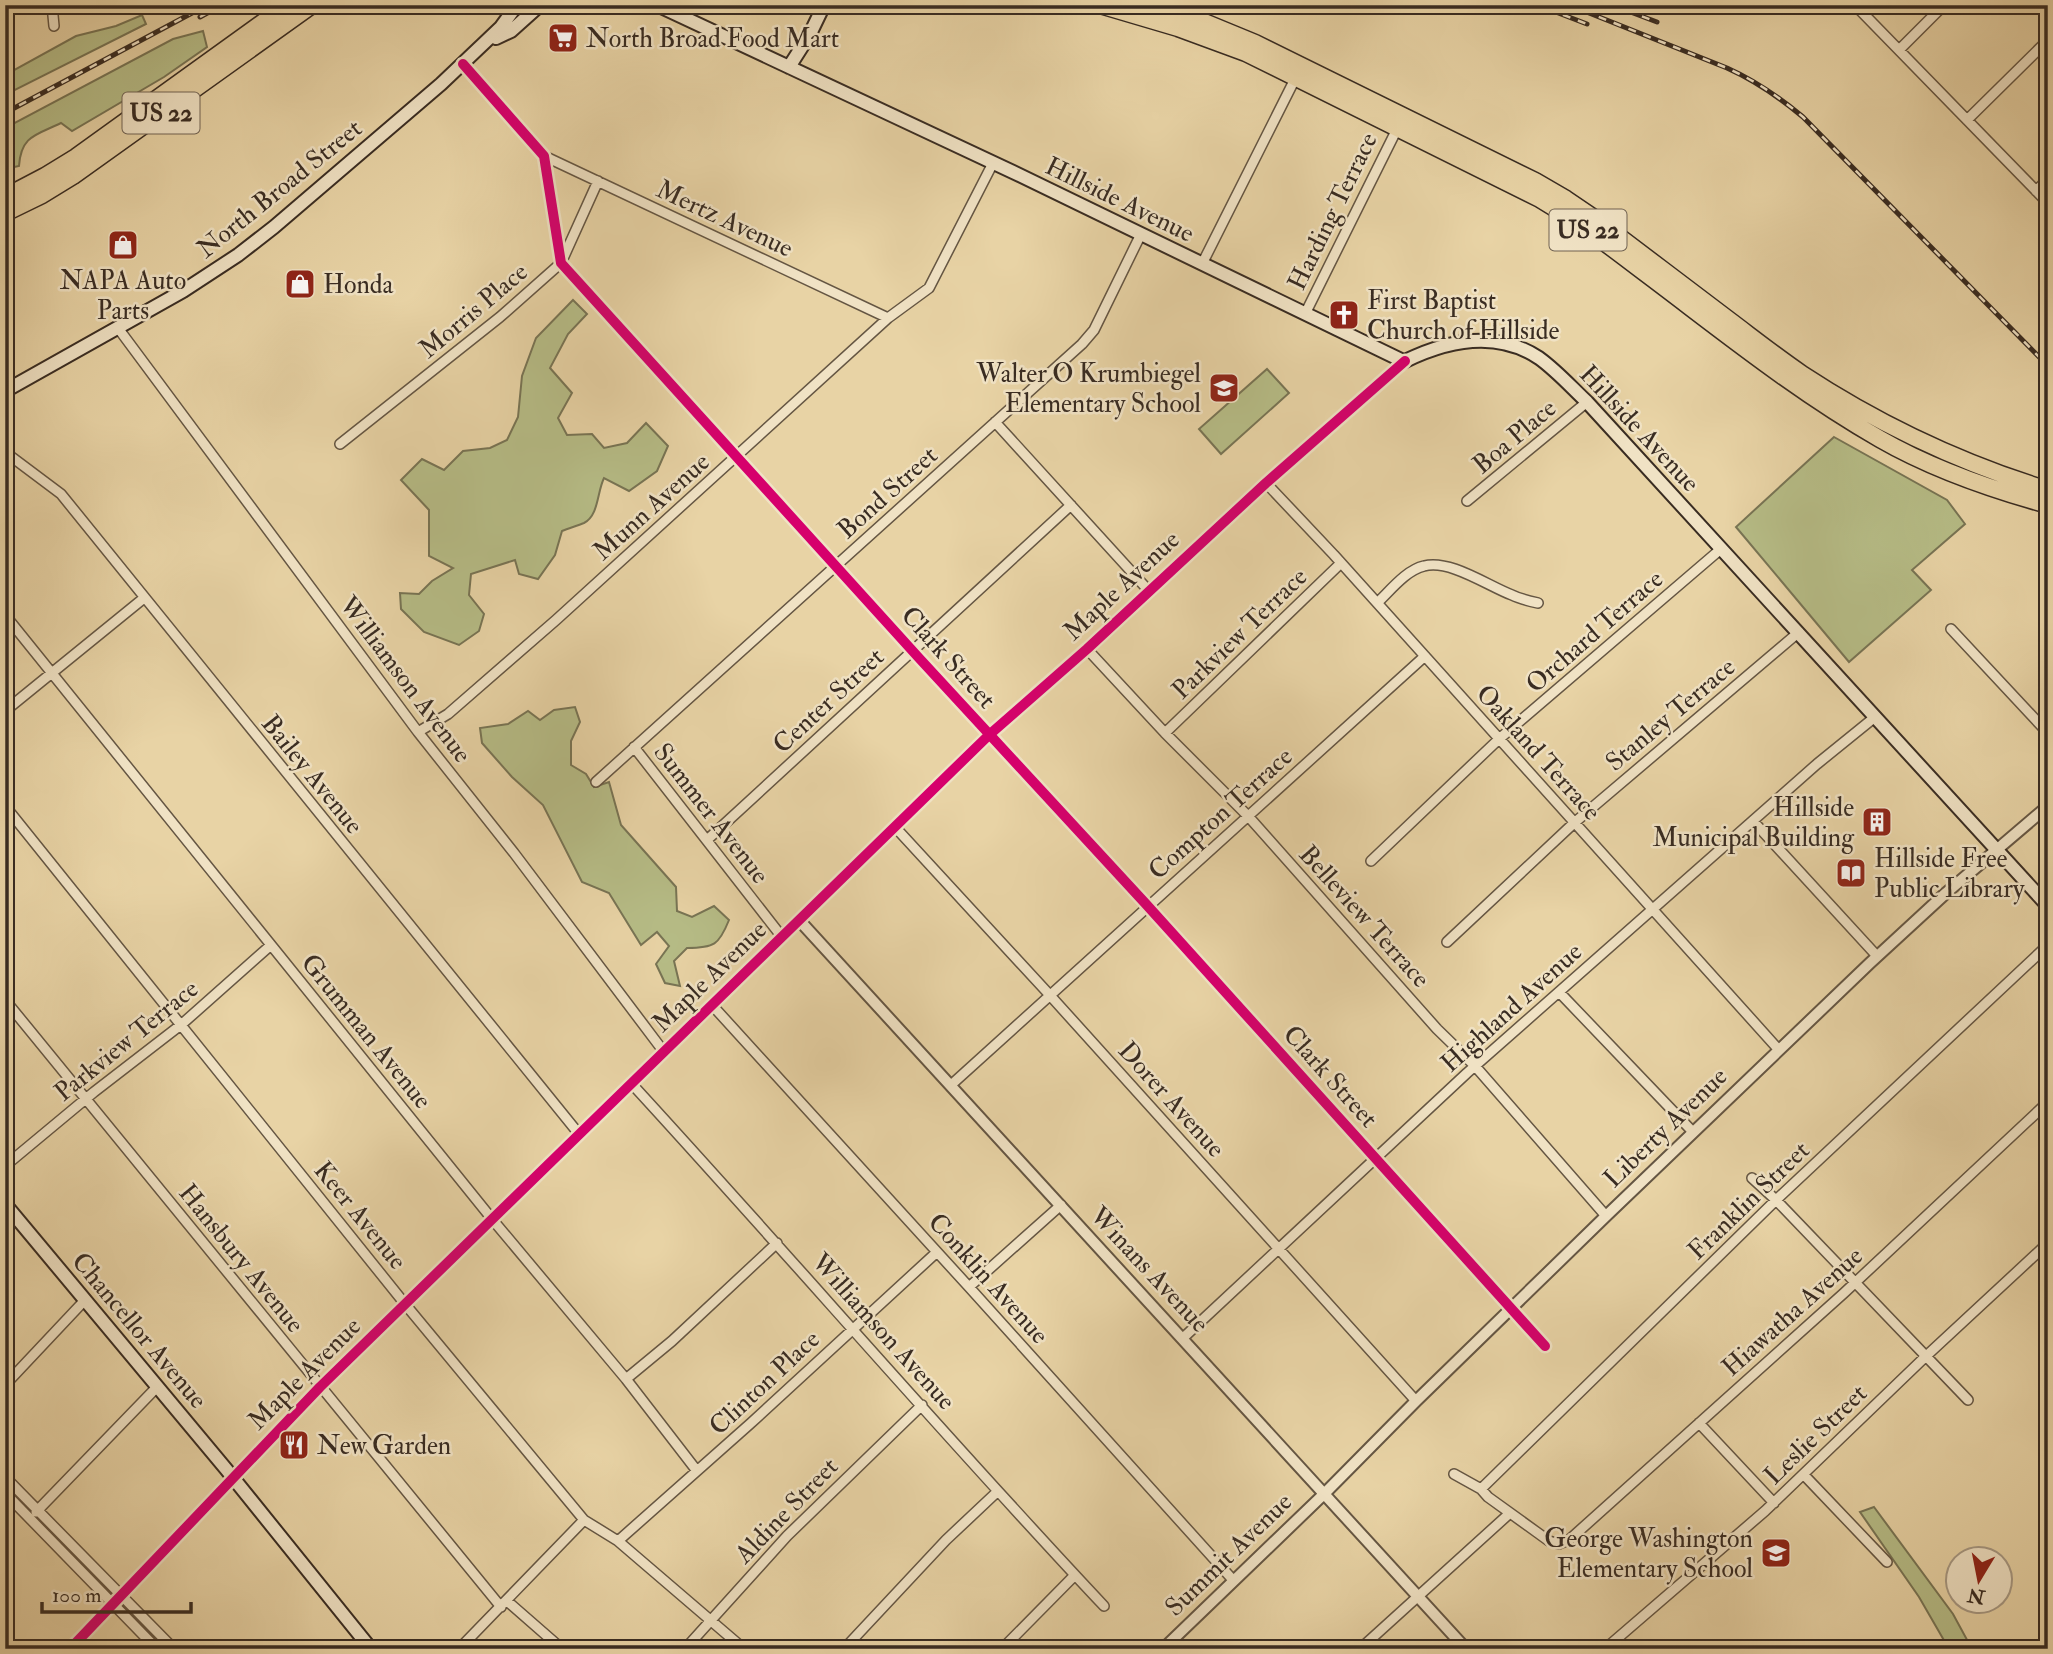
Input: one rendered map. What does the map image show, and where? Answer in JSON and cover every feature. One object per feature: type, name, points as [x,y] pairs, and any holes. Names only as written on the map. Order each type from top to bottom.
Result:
[{"type":"highway","name":"US 22","points":[[5,197],[76,157],[287,5]]},
{"type":"highway","name":"US 22","points":[[5,213],[73,176],[312,5]]},
{"type":"highway","name":"US 22","points":[[1100,5],[1212,39],[1296,77],[1541,199],[1571,218],[1775,370],[1881,440],[1963,478],[2048,505]]},
{"type":"highway","name":"US 22","points":[[1148,5],[1204,22],[1255,43],[1535,181],[1591,216],[1780,358],[1849,402],[1945,452],[2048,490]]},
{"type":"main road","name":"North Broad Street","points":[[5,391],[201,279],[250,246],[463,64],[510,17],[517,5]]},
{"type":"main road","points":[[484,45],[511,30],[540,5]]},
{"type":"main road","name":"Hillside Avenue","points":[[657,5],[1405,361],[1455,342],[1479,340],[1498,342],[1538,358],[1587,402],[2048,906]]},
{"type":"main road","points":[[789,67],[824,5]]},
{"type":"main road","name":"Chancellor Avenue","points":[[5,1204],[371,1649]]},
{"type":"street","points":[[52,5],[54,26]]},
{"type":"street","points":[[1855,5],[2048,203]]},
{"type":"street","points":[[1899,50],[1944,5]]},
{"type":"street","points":[[1967,120],[2048,40]]},
{"type":"street","points":[[463,64],[544,156],[561,263]]},
{"type":"street","points":[[1202,264],[1296,77]]},
{"type":"street","name":"Harding Terrace","points":[[1305,314],[1398,127]]},
{"type":"street","name":"Mertz Avenue","points":[[544,156],[888,318]]},
{"type":"street","name":"Munn Avenue","points":[[418,732],[447,714],[517,654],[888,318],[929,288],[993,163]]},
{"type":"street","points":[[2036,191],[2048,179]]},
{"type":"street","name":"Morris Place","points":[[340,444],[500,317],[561,263],[598,181]]},
{"type":"street","name":"Bond Street","points":[[596,782],[1091,335],[1141,234]]},
{"type":"street","name":"Clark Street","points":[[561,263],[1545,1346]]},
{"type":"street","name":"Williamson Avenue","points":[[118,328],[418,732],[514,853],[664,1052]]},
{"type":"street","name":"Maple Avenue","points":[[70,1649],[320,1387],[989,735],[1405,361]]},
{"type":"street","name":"Boa Place","points":[[1467,501],[1587,402]]},
{"type":"street","points":[[995,422],[1149,591]]},
{"type":"street","name":"Bailey Avenue","points":[[5,452],[61,494],[579,1134]]},
{"type":"street","name":"Oakland Terrace","points":[[1266,484],[1341,563],[1779,1050]]},
{"type":"street","name":"Center Street","points":[[707,840],[1070,505]]},
{"type":"street","name":"Orchard Terrace","points":[[1371,861],[1499,739],[1722,548]]},
{"type":"street","name":"Parkview Terrace","points":[[1165,733],[1341,563]]},
{"type":"street","points":[[1377,603],[1410,573],[1423,566],[1436,565],[1450,567],[1513,596],[1538,603]]},
{"type":"street","points":[[5,711],[144,598]]},
{"type":"street","name":"Grumman Avenue","points":[[5,615],[697,1471]]},
{"type":"street","points":[[1951,629],[2048,733]]},
{"type":"street","name":"Stanley Terrace","points":[[1447,942],[1574,823],[1799,632]]},
{"type":"street","name":"Belleview Terrace","points":[[1087,649],[1165,733],[1248,816],[1437,1029],[1475,1066],[1606,1216]]},
{"type":"street","name":"Compton Terrace","points":[[951,1085],[1425,656]]},
{"type":"street","name":"Highland Avenue","points":[[1183,1338],[1475,1066],[1817,764],[1875,717]]},
{"type":"street","name":"Summer Avenue","points":[[634,747],[782,937]]},
{"type":"street","name":"Keer Avenue","points":[[5,806],[405,1304],[584,1520],[618,1541],[744,1649]]},
{"type":"street","name":"Liberty Avenue","points":[[1325,1493],[1606,1216],[1877,956],[1995,849],[2048,806]]},
{"type":"street","points":[[1753,821],[1877,956]]},
{"type":"street","name":"Dorer Avenue","points":[[895,827],[1416,1401]]},
{"type":"street","name":"Winans Avenue","points":[[799,920],[1466,1649]]},
{"type":"street","name":"Parkview Terrace","points":[[5,1166],[85,1099],[182,1024],[271,945]]},
{"type":"street","name":"Franklin Street","points":[[1481,1489],[1776,1200],[2048,945]]},
{"type":"street","points":[[1559,992],[1693,1132]]},
{"type":"street","name":"Hansbury Avenue","points":[[5,1000],[320,1387],[504,1604],[562,1649]]},
{"type":"street","name":"Conklin Avenue","points":[[712,1005],[1233,1580]]},
{"type":"street","name":"Williamson Avenue","points":[[631,1083],[1104,1606]]},
{"type":"street","name":"Hiawatha Avenue","points":[[1510,1513],[1549,1541],[1559,1544],[1569,1540],[1856,1282],[2048,1102]]},
{"type":"street","points":[[1752,1178],[1968,1400]]},
{"type":"street","points":[[969,1287],[1060,1205]]},
{"type":"street","points":[[626,1380],[685,1329],[777,1242]]},
{"type":"street","name":"Leslie Street","points":[[1605,1649],[1774,1503],[1927,1355],[2048,1244]]},
{"type":"street","name":"Clinton Place","points":[[618,1541],[937,1252]]},
{"type":"street","points":[[5,1385],[85,1300]]},
{"type":"street","points":[[29,1517],[38,1511],[157,1387]]},
{"type":"street","name":"Aldine Street","points":[[685,1649],[787,1536],[922,1405]]},
{"type":"street","points":[[1699,1423],[1774,1503]]},
{"type":"street","points":[[1360,1649],[1510,1513],[1481,1489],[1454,1474]]},
{"type":"street","points":[[1804,1475],[1887,1562]]},
{"type":"street","points":[[5,1476],[174,1649]]},
{"type":"street","points":[[845,1649],[946,1540],[998,1490]]},
{"type":"street","points":[[5,1493],[157,1649]]},
{"type":"street","name":"Summit Avenue","points":[[1163,1649],[1325,1493]]},
{"type":"street","points":[[460,1649],[584,1520]]},
{"type":"street","points":[[1002,1649],[1075,1575]]},
{"type":"green space","points":[[142,15],[146,24],[5,95],[5,75],[76,36],[116,26]]},
{"type":"green space","points":[[203,31],[207,47],[164,77],[72,131],[61,123],[32,137],[23,148],[19,166],[5,169],[5,128],[173,39]]},
{"type":"green space","points":[[573,300],[587,314],[568,334],[550,368],[572,393],[558,418],[567,435],[592,434],[604,448],[627,443],[646,423],[668,446],[657,471],[629,491],[604,478],[592,515],[584,523],[562,531],[555,555],[538,579],[519,574],[515,560],[471,574],[469,595],[484,614],[479,631],[459,645],[424,632],[401,609],[400,593],[419,594],[432,581],[453,568],[429,556],[429,510],[401,480],[422,459],[444,470],[463,451],[490,448],[507,440],[518,417],[522,376],[536,338]]},
{"type":"green space","points":[[1267,369],[1289,393],[1221,454],[1199,429]]},
{"type":"green space","points":[[1834,437],[1947,500],[1965,524],[1912,570],[1931,590],[1849,662],[1736,527]]},
{"type":"green space","points":[[575,707],[580,722],[571,741],[571,765],[586,774],[594,787],[609,782],[621,825],[676,887],[677,911],[692,917],[714,906],[729,920],[722,935],[710,946],[687,948],[674,961],[680,986],[665,983],[656,964],[669,946],[657,932],[641,945],[609,893],[582,882],[543,805],[512,777],[482,743],[480,728],[508,724],[528,711],[540,720],[554,710]]},
{"type":"green space","points":[[1874,1507],[1944,1602],[1944,1616],[1954,1616],[1972,1649],[1949,1649],[1919,1597],[1860,1512]]},
{"type":"railway","points":[[5,113],[207,5]]},
{"type":"railway","points":[[200,17],[222,5]]},
{"type":"railway","points":[[1569,5],[1727,68],[1785,103],[1803,117],[2048,366]]},
{"type":"railway","points":[[1612,5],[1657,22]]},
{"type":"railway","points":[[1548,9],[1587,24]]},
{"type":"cycle path","points":[[463,64],[544,156],[561,263],[1545,1346]]},
{"type":"cycle path","points":[[70,1649],[320,1387],[989,735],[1087,649],[1266,483],[1405,361]]},
{"type":"place","name":"North Broad Food Mart","points":[[563,38]]},
{"type":"place","name":"NAPA Auto Parts","points":[[123,245]]},
{"type":"place","name":"Honda","points":[[300,284]]},
{"type":"place","name":"First Baptist Church of Hillside","points":[[1344,315]]},
{"type":"place","name":"Walter O Krumbiegel Elementary School","points":[[1224,388]]},
{"type":"place","name":"Hillside Municipal Building","points":[[1877,822]]},
{"type":"place","name":"Hillside Free Public Library","points":[[1851,873]]},
{"type":"place","name":"New Garden","points":[[294,1445]]},
{"type":"place","name":"George Washington Elementary School","points":[[1776,1553]]}]
